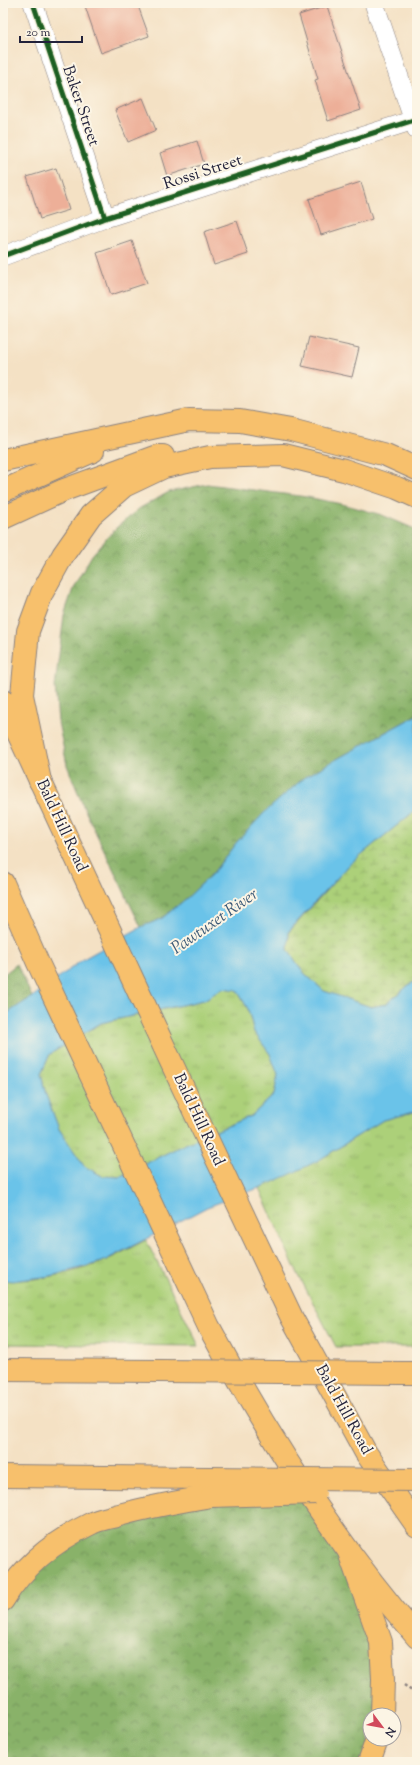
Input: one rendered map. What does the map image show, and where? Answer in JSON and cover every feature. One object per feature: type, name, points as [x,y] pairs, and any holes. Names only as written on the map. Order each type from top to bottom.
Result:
[{"type":"main road","points":[[3,460],[189,420],[240,421],[291,430],[379,453],[417,469]]},
{"type":"main road","points":[[3,491],[138,431]]},
{"type":"main road","points":[[3,518],[64,490],[157,456],[283,456],[344,470],[397,488],[417,497]]},
{"type":"main road","points":[[40,781],[22,695],[28,631],[42,593],[63,554],[91,515],[124,486],[164,467],[210,456]]},
{"type":"main road","name":"Bald Hill Road","points":[[3,701],[292,1318],[366,1453],[417,1526]]},
{"type":"main road","points":[[3,883],[38,963],[122,1138],[209,1327],[240,1385],[276,1444],[349,1552],[381,1595],[417,1637]]},
{"type":"main road","points":[[3,1370],[409,1373]]},
{"type":"main road","points":[[3,1476],[210,1487],[417,1490]]},
{"type":"main road","points":[[3,1600],[10,1588],[33,1561],[62,1540],[93,1522],[167,1504],[210,1487],[417,1480]]},
{"type":"main road","points":[[349,1552],[381,1642],[383,1679],[382,1707]]},
{"type":"main road","points":[[369,1762],[374,1747]]},
{"type":"street","name":"Baker Street","points":[[33,3],[104,218]]},
{"type":"street","points":[[374,3],[415,125]]},
{"type":"street","name":"Rossi Street","points":[[3,256],[104,218],[415,125]]},
{"type":"path","points":[[398,1681],[417,1695]]},
{"type":"green space","points":[[207,484],[307,497],[346,505],[382,515],[417,530],[417,715],[306,776],[236,843],[213,873],[187,898],[161,919],[141,927],[84,808],[67,765],[58,722],[55,686],[64,615],[74,586],[92,555],[116,528],[140,508],[169,492]]},
{"type":"green space","points":[[417,809],[417,981],[410,984],[386,1004],[371,1007],[324,991],[303,972],[288,950],[289,932],[351,863]]},
{"type":"green space","points":[[17,964],[32,997],[3,1016],[3,975]]},
{"type":"green space","points":[[223,988],[237,990],[248,1009],[254,1032],[270,1054],[278,1075],[274,1095],[251,1116],[181,1146],[119,1177],[102,1176],[84,1166],[59,1129],[46,1095],[41,1074],[50,1054],[101,1023],[204,1000]]},
{"type":"green space","points":[[417,1111],[417,1347],[336,1347],[294,1266],[259,1188],[319,1160],[383,1120]]},
{"type":"green space","points":[[146,1240],[199,1346],[3,1344],[3,1280],[27,1280],[79,1270],[108,1260]]},
{"type":"green space","points":[[311,1495],[372,1612],[379,1707],[362,1707],[362,1747],[369,1747],[368,1762],[3,1762],[3,1606],[35,1562],[92,1525],[158,1508]]},
{"type":"water","name":"Pawtuxet River","points":[[417,715],[417,809],[351,863],[316,901],[289,931],[288,950],[303,972],[324,991],[371,1007],[386,1004],[410,984],[417,981],[417,1111],[383,1120],[319,1160],[259,1188],[207,1207],[102,1262],[51,1276],[12,1281],[3,1280],[3,1016],[32,997],[85,958],[141,927],[161,919],[187,898],[213,873],[236,843],[264,813],[306,776]],"holes":[[[223,988],[237,990],[248,1009],[254,1032],[270,1054],[278,1075],[274,1095],[251,1116],[181,1146],[119,1177],[102,1176],[84,1166],[59,1129],[46,1095],[41,1074],[50,1054],[101,1023],[204,1000]]]},
{"type":"building","points":[[84,3],[137,3],[149,36],[101,53]]},
{"type":"building","points":[[327,6],[361,110],[328,121],[315,80],[318,79],[299,15]]},
{"type":"building","points":[[143,98],[156,130],[128,142],[115,110]]},
{"type":"building","points":[[197,141],[204,164],[167,176],[160,153]]},
{"type":"building","points":[[56,168],[69,210],[40,219],[27,177]]},
{"type":"building","points":[[361,182],[372,219],[321,235],[309,199]]},
{"type":"building","points":[[237,221],[248,254],[214,265],[204,232]]},
{"type":"building","points":[[132,241],[147,283],[111,295],[97,253]]},
{"type":"building","points":[[309,337],[359,348],[352,377],[302,366]]},
{"type":"cycle path","points":[[33,3],[105,218]]},
{"type":"cycle path","points":[[3,256],[105,218],[414,120]]}]
